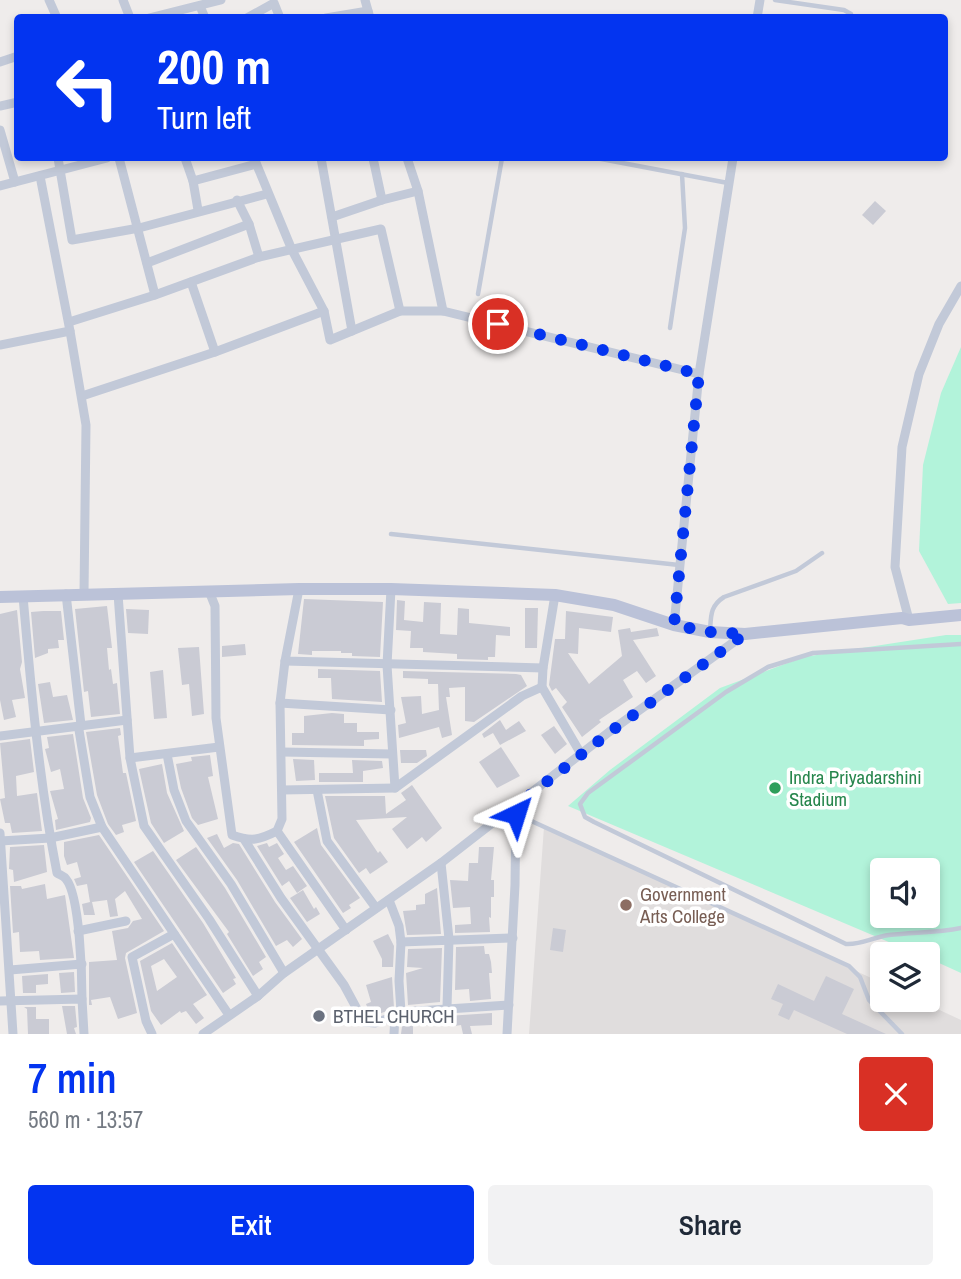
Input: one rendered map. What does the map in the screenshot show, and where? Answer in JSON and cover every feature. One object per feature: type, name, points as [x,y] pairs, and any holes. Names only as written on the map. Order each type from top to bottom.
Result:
[{"type":"main road","points":[[0,597],[299,589],[555,595],[614,605],[674,625],[710,632],[745,634],[902,618],[909,620],[961,615]]},
{"type":"street","points":[[165,14],[220,0]]},
{"type":"street","points":[[365,0],[369,14]]},
{"type":"street","points":[[254,14],[274,3],[278,14]]},
{"type":"street","points":[[200,6],[203,14]]},
{"type":"street","points":[[0,131],[15,183]]},
{"type":"street","points":[[59,161],[72,240],[139,228],[198,210],[267,194]]},
{"type":"street","points":[[0,186],[96,161]]},
{"type":"street","points":[[120,161],[155,295]]},
{"type":"street","points":[[186,161],[198,210]]},
{"type":"street","points":[[193,181],[255,161],[292,250],[324,311],[330,340],[400,311],[443,311],[699,374]]},
{"type":"street","points":[[322,161],[352,331]]},
{"type":"street","points":[[374,161],[382,200]]},
{"type":"street","points":[[408,161],[418,191],[443,311]]},
{"type":"street","points":[[674,625],[699,374],[732,161]]},
{"type":"street","points":[[40,176],[86,425],[84,594]]},
{"type":"street","points":[[332,218],[382,200],[418,191]]},
{"type":"street","points":[[237,200],[249,224],[259,257]]},
{"type":"street","points":[[147,264],[249,224]]},
{"type":"street","points":[[0,345],[69,327],[259,257],[381,229],[400,311]]},
{"type":"street","points":[[191,282],[215,352]]},
{"type":"street","points":[[909,620],[895,567],[902,447],[919,374],[939,324],[961,286]]},
{"type":"street","points":[[82,396],[215,352],[324,311]]},
{"type":"street","points":[[209,591],[215,606],[215,694],[219,747],[232,835],[244,839],[260,839],[277,831],[282,819],[280,703],[299,589]]},
{"type":"street","points":[[391,590],[387,665],[395,788]]},
{"type":"street","points":[[66,594],[79,730],[90,797],[102,827],[229,1015]]},
{"type":"street","points":[[118,594],[130,758],[144,826],[209,919],[258,996]]},
{"type":"street","points":[[555,595],[542,668],[542,687],[581,754]]},
{"type":"street","points":[[23,596],[35,733],[50,838],[57,873],[67,880],[74,901],[82,964],[83,1034]]},
{"type":"street","points":[[203,1034],[258,996],[284,973],[516,810],[581,754],[745,634]]},
{"type":"street","points":[[285,661],[542,668]]},
{"type":"street","points":[[282,790],[395,788],[522,696],[542,687]]},
{"type":"street","points":[[280,703],[391,710]]},
{"type":"street","points":[[0,736],[127,720]]},
{"type":"street","points":[[130,758],[219,747]]},
{"type":"street","points":[[282,752],[392,754]]},
{"type":"street","points":[[167,754],[174,790],[186,821],[231,884],[284,973]]},
{"type":"street","points":[[317,790],[327,841],[376,908]]},
{"type":"street","points":[[508,1034],[516,810]]},
{"type":"street","points":[[0,841],[50,838],[102,827]]},
{"type":"street","points":[[277,831],[346,930]]},
{"type":"street","points":[[0,833],[13,1034]]},
{"type":"street","points":[[244,839],[318,951],[344,985],[364,1022],[375,1023],[398,1014],[447,1007],[509,1005]]},
{"type":"street","points":[[441,863],[449,939],[447,1007]]},
{"type":"street","points":[[389,900],[399,926],[401,942],[398,1014],[394,1034]]},
{"type":"street","points":[[78,931],[126,921]]},
{"type":"street","points":[[152,1034],[146,1021],[132,957],[174,934]]},
{"type":"street","points":[[401,942],[513,938]]},
{"type":"street","points":[[10,970],[82,964]]},
{"type":"street","points":[[0,1002],[82,999]]},
{"type":"lane","points":[[775,0],[848,11],[850,14]]},
{"type":"lane","points":[[478,294],[501,161]]},
{"type":"lane","points":[[612,161],[728,183]]},
{"type":"lane","points":[[670,328],[685,228],[682,174]]},
{"type":"lane","points":[[391,534],[680,565]]},
{"type":"lane","points":[[710,632],[711,611],[715,603],[724,597],[804,567],[822,552]]},
{"type":"lane","points":[[961,644],[813,653],[768,667],[726,692],[588,793],[579,804],[585,817],[594,822],[846,944],[889,935],[961,928]]},
{"type":"lane","points":[[516,810],[849,966],[860,977],[869,1000],[902,1034]]},
{"type":"shaded area","name":"Government Arts College","points":[[544,827],[870,977],[870,1012],[940,1010],[961,1020],[961,1034],[529,1034]]},
{"type":"green space","points":[[961,347],[961,603],[948,604],[919,551],[923,465],[941,393]]},
{"type":"green space","name":"Indra Priyadarshini Stadium","points":[[961,635],[961,973],[940,963],[940,942],[889,942],[568,806],[610,770],[720,688],[804,657]]},
{"type":"building","points":[[875,201],[886,211],[873,225],[862,215]]},
{"type":"building","points":[[304,599],[383,602],[380,657],[352,656],[352,653],[341,651],[298,654]]},
{"type":"building","points":[[397,600],[405,601],[404,620],[423,622],[424,602],[441,603],[440,634],[457,635],[458,608],[469,609],[469,623],[510,627],[510,636],[496,635],[495,657],[488,657],[488,660],[457,659],[457,654],[423,652],[423,648],[410,648],[411,631],[396,630]]},
{"type":"building","points":[[107,606],[112,648],[107,648],[109,670],[111,669],[113,684],[117,683],[120,714],[91,717],[88,691],[84,692],[75,609]]},
{"type":"building","points":[[525,608],[538,608],[537,648],[525,648]]},
{"type":"building","points":[[126,609],[149,610],[148,634],[128,633]]},
{"type":"building","points":[[17,610],[22,662],[20,669],[25,698],[12,700],[16,717],[4,720],[0,700],[0,614]]},
{"type":"building","points":[[61,611],[64,640],[58,640],[59,648],[48,649],[48,653],[35,658],[31,612]]},
{"type":"building","points":[[566,611],[613,617],[611,632],[579,628],[578,654],[568,653],[589,684],[622,656],[618,630],[630,628],[631,632],[657,628],[659,636],[633,640],[656,676],[646,683],[637,671],[623,680],[633,697],[599,720],[601,722],[582,737],[562,707],[567,702],[556,688],[552,691],[549,685],[555,639],[565,639]]},
{"type":"building","points":[[245,644],[246,655],[222,657],[222,646]]},
{"type":"building","points":[[199,647],[204,714],[192,716],[189,684],[182,685],[178,648]]},
{"type":"building","points":[[318,669],[380,671],[382,702],[332,699],[331,678],[318,678]]},
{"type":"building","points":[[163,670],[167,718],[154,719],[150,672]]},
{"type":"building","points":[[403,671],[516,674],[521,675],[527,686],[474,722],[465,721],[465,687],[449,688],[450,697],[446,697],[452,735],[442,738],[439,727],[399,738],[398,725],[406,723],[401,697],[421,696],[422,714],[439,710],[438,684],[428,684],[428,679],[403,678]]},
{"type":"building","points":[[50,682],[53,697],[67,695],[73,720],[44,723],[38,684]]},
{"type":"building","points":[[344,714],[344,723],[357,723],[357,732],[379,732],[379,739],[364,740],[364,746],[292,745],[292,733],[304,733],[304,716]]},
{"type":"building","points":[[500,720],[506,730],[519,721],[526,731],[500,745],[493,733],[484,738],[482,734]]},
{"type":"building","points":[[554,726],[567,744],[555,754],[541,735]]},
{"type":"building","points":[[120,728],[121,735],[118,736],[123,773],[126,773],[136,821],[122,825],[124,832],[116,835],[108,824],[97,795],[86,732]]},
{"type":"building","points":[[73,734],[83,798],[91,818],[90,822],[56,830],[55,820],[58,819],[50,791],[64,789],[60,769],[51,772],[45,749],[49,748],[47,737]]},
{"type":"building","points":[[30,739],[34,772],[16,776],[17,796],[37,793],[42,831],[12,833],[10,823],[5,823],[0,799],[5,798],[0,743]]},
{"type":"building","points":[[501,747],[520,776],[497,788],[479,762]]},
{"type":"building","points":[[400,750],[426,750],[427,756],[417,763],[401,763]]},
{"type":"building","points":[[210,755],[213,776],[208,777],[218,819],[198,825],[192,818],[181,788],[176,764],[192,761],[191,757]]},
{"type":"building","points":[[293,759],[314,760],[315,780],[296,781]]},
{"type":"building","points":[[352,760],[382,761],[383,768],[363,771],[363,782],[319,782],[319,773],[353,773]]},
{"type":"building","points":[[162,764],[167,793],[184,831],[164,843],[151,823],[139,769]]},
{"type":"building","points":[[412,785],[442,828],[426,842],[422,837],[407,849],[392,829],[407,817],[356,820],[378,853],[380,851],[388,862],[370,874],[366,868],[359,873],[334,838],[325,796],[385,796],[386,814],[406,800],[401,793]]},
{"type":"building","points":[[317,828],[321,845],[360,898],[343,913],[294,842]]},
{"type":"building","points":[[217,834],[224,848],[233,843],[239,844],[302,939],[293,947],[287,940],[276,946],[237,880],[207,838]]},
{"type":"building","points":[[99,835],[164,931],[126,953],[137,1013],[118,1019],[110,997],[91,1000],[92,1005],[89,1005],[89,962],[117,960],[112,931],[128,928],[133,921],[142,919],[125,891],[115,899],[118,916],[110,917],[107,900],[92,902],[95,915],[84,915],[82,904],[90,902],[87,884],[77,886],[74,879],[81,877],[77,862],[67,865],[64,856],[64,842]]},
{"type":"building","points":[[267,843],[269,847],[277,843],[284,854],[278,858],[286,870],[293,866],[307,886],[297,893],[289,881],[282,886],[257,846]]},
{"type":"building","points":[[44,845],[47,872],[14,882],[13,870],[9,869],[10,847]]},
{"type":"building","points":[[196,847],[225,888],[266,957],[259,962],[263,969],[253,976],[227,934],[229,932],[176,860]]},
{"type":"building","points":[[479,847],[494,847],[491,880],[494,880],[494,897],[491,897],[490,932],[455,933],[455,925],[471,924],[470,907],[453,908],[450,880],[468,881],[469,863],[478,863]]},
{"type":"building","points":[[153,851],[203,923],[236,978],[233,979],[236,984],[223,993],[134,862]]},
{"type":"building","points":[[45,884],[47,899],[65,895],[74,958],[40,960],[39,951],[20,952],[19,932],[13,933],[10,886],[21,886],[22,889]]},
{"type":"building","points":[[437,888],[441,934],[407,935],[403,911],[416,910],[416,905],[425,904],[425,894]]},
{"type":"building","points":[[303,890],[320,914],[307,922],[290,898]]},
{"type":"building","points":[[553,928],[566,930],[563,952],[550,950]]},
{"type":"building","points":[[388,934],[394,946],[393,967],[382,967],[382,959],[373,941]]},
{"type":"building","points":[[172,943],[207,995],[193,1004],[204,1018],[196,1024],[186,1011],[180,1011],[161,1025],[151,1011],[140,961]],"holes":[[[164,959],[177,977],[157,991],[151,966]]]},
{"type":"building","points":[[484,946],[485,954],[489,954],[491,962],[491,999],[470,1001],[469,989],[455,990],[456,947]]},
{"type":"building","points":[[442,948],[440,1002],[408,1005],[406,973],[423,968],[407,967],[408,949]]},
{"type":"building","points":[[74,972],[75,992],[61,993],[59,973]]},
{"type":"building","points":[[48,974],[48,984],[36,985],[36,993],[23,993],[22,976]]},
{"type":"building","points":[[826,976],[854,989],[842,1014],[886,1034],[847,1034],[794,1010],[789,1020],[778,1015],[783,1004],[771,999],[778,984],[814,1001]]},
{"type":"building","points":[[392,977],[394,1008],[374,1016],[368,1015],[366,1004],[371,1002],[366,985]]},
{"type":"building","points":[[62,1006],[75,1006],[76,1034],[67,1034]]},
{"type":"building","points":[[24,1007],[36,1007],[36,1019],[49,1019],[49,1034],[28,1034],[27,1009]]},
{"type":"building","points":[[492,1013],[492,1025],[470,1026],[472,1034],[463,1034],[461,1025],[455,1026],[455,1018],[439,1019],[439,1025],[413,1026],[413,1034],[401,1034],[403,1019]]},
{"type":"place","name":"Indra Priyadarshini Stadium","points":[[775,788]]},
{"type":"place","name":"Government Arts College","points":[[626,905]]},
{"type":"place","name":"BTHEL CHURCH","points":[[319,1016]]},
{"type":"route","points":[[498,324],[699,374],[674,625],[710,632],[745,634],[581,754],[516,806],[516,814]]}]
